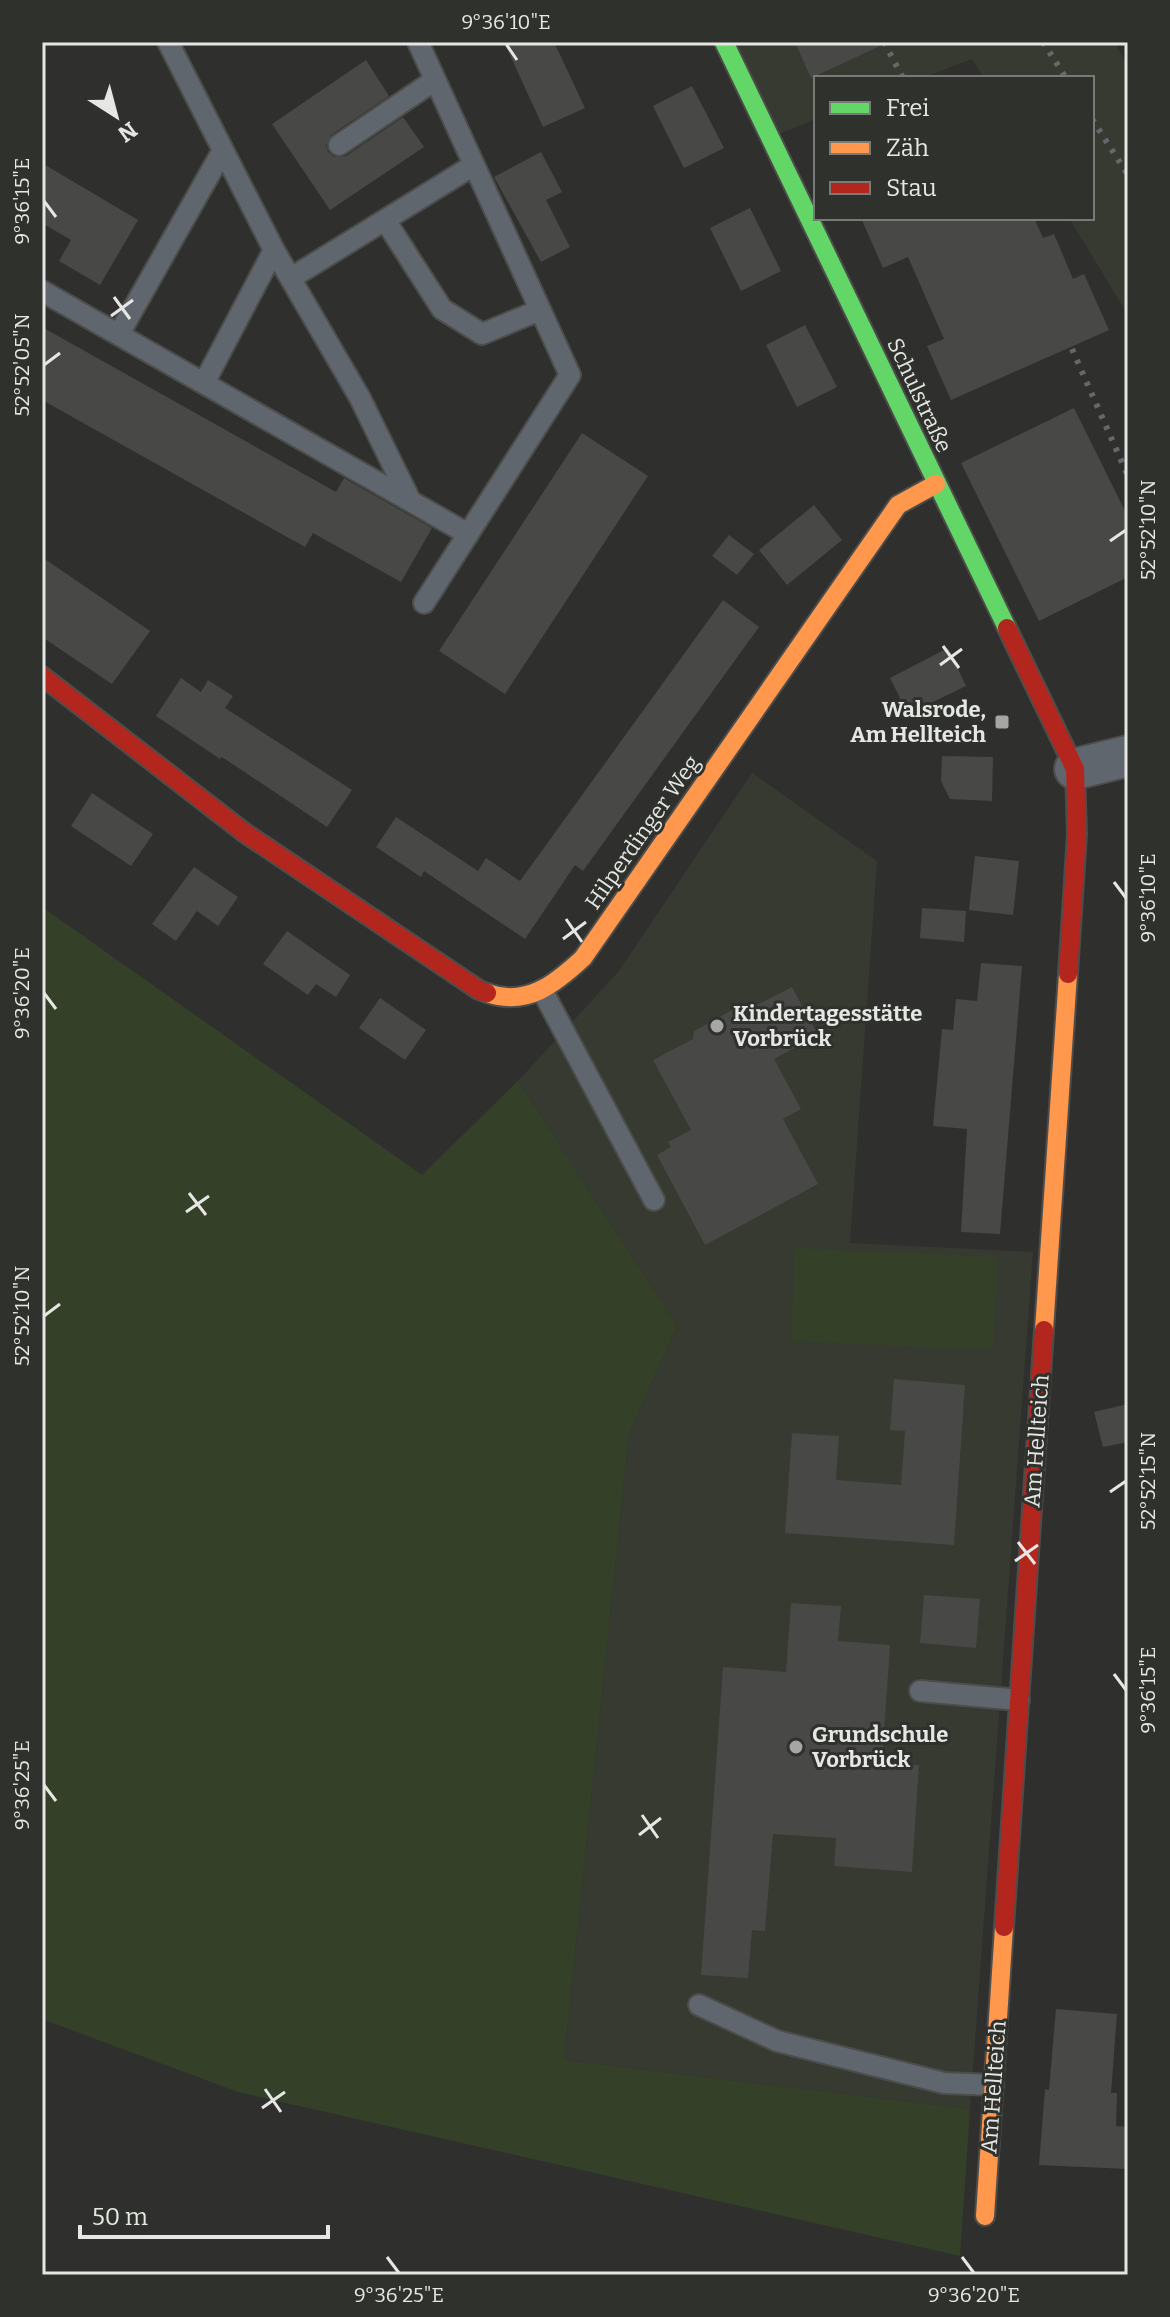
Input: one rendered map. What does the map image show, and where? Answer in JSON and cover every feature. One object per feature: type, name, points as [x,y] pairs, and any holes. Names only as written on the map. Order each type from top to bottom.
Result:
[{"type":"street","name":"Schulstraße","points":[[724,42],[1075,769]]},
{"type":"street","name":"Hilperdinger Weg","points":[[42,676],[245,833],[479,990],[499,998],[525,998],[553,985],[583,958],[898,505],[936,484]]},
{"type":"street","points":[[1075,769],[1128,756]]},
{"type":"street","name":"Am Hellteich","points":[[985,2216],[1077,834],[1075,769]]},
{"type":"lane","points":[[168,42],[222,152],[274,250],[360,398],[409,498]]},
{"type":"lane","points":[[418,42],[570,375],[424,603]]},
{"type":"lane","points":[[339,145],[435,80]]},
{"type":"lane","points":[[119,334],[222,152]]},
{"type":"lane","points":[[291,278],[474,165]]},
{"type":"lane","points":[[385,220],[442,309],[482,334],[540,310]]},
{"type":"lane","points":[[204,383],[274,250]]},
{"type":"lane","points":[[42,291],[468,534]]},
{"type":"lane","points":[[542,990],[654,1200]]},
{"type":"lane","points":[[920,1691],[1019,1700]]},
{"type":"lane","points":[[699,2005],[777,2041],[944,2083],[993,2085]]},
{"type":"shaded area","points":[[736,42],[1114,42],[1128,65],[1128,315],[1070,220],[1094,220],[1094,76],[983,76],[972,59],[927,76],[814,76],[814,120],[779,134]]},
{"type":"shaded area","name":"Grundschule Vorbrück","points":[[752,773],[877,861],[850,1243],[1033,1252],[970,2109],[564,2060],[629,1433],[677,1326],[518,1081],[619,971]]},
{"type":"green space","points":[[42,907],[422,1175],[518,1081],[677,1326],[629,1433],[564,2060],[970,2109],[960,2256],[238,2092],[42,2019]]},
{"type":"green space","points":[[795,1248],[997,1257],[993,1350],[791,1341]]},
{"type":"building","points":[[504,42],[554,42],[585,108],[543,127]]},
{"type":"building","points":[[795,42],[889,42],[814,76],[811,78]]},
{"type":"building","points":[[366,60],[389,96],[331,135],[326,145],[328,152],[334,157],[346,156],[403,117],[424,147],[330,210],[272,124]]},
{"type":"building","points":[[692,86],[724,148],[684,168],[653,106]]},
{"type":"building","points":[[541,152],[562,192],[546,200],[570,247],[541,262],[494,177]]},
{"type":"building","points":[[42,163],[138,220],[100,285],[59,261],[71,240],[42,223]]},
{"type":"building","points":[[750,208],[781,271],[741,291],[710,228]]},
{"type":"building","points":[[862,220],[1035,220],[1043,238],[1054,234],[1073,279],[1084,274],[1109,330],[951,400],[927,346],[944,339],[908,257],[883,268]]},
{"type":"building","points":[[805,325],[837,387],[797,407],[766,345]]},
{"type":"building","points":[[42,327],[336,492],[344,478],[432,528],[401,582],[313,533],[305,547],[42,400]]},
{"type":"building","points":[[1074,408],[1128,517],[1128,577],[1039,621],[961,463]]},
{"type":"building","points":[[582,433],[648,476],[505,694],[439,651]]},
{"type":"building","points":[[814,505],[842,540],[787,585],[759,550]]},
{"type":"building","points":[[729,535],[754,554],[737,575],[712,556]]},
{"type":"building","points":[[42,557],[150,631],[112,684],[42,637]]},
{"type":"building","points":[[723,600],[759,627],[583,871],[575,865],[525,939],[424,871],[421,877],[376,847],[396,817],[478,871],[486,858],[520,881]]},
{"type":"building","points":[[948,648],[966,686],[908,714],[890,678]]},
{"type":"building","points":[[181,678],[201,692],[208,680],[233,696],[225,708],[352,790],[327,827],[156,716]]},
{"type":"building","points":[[942,756],[993,757],[992,801],[950,799],[941,781]]},
{"type":"building","points":[[92,793],[153,834],[131,866],[71,826]]},
{"type":"building","points":[[975,856],[1019,861],[1013,915],[969,910]]},
{"type":"building","points":[[194,867],[238,897],[218,926],[197,911],[176,941],[152,924]]},
{"type":"building","points":[[922,908],[966,911],[964,942],[920,938]]},
{"type":"building","points":[[287,931],[350,975],[336,997],[316,984],[308,995],[263,964]]},
{"type":"building","points":[[981,963],[1022,966],[1000,1234],[961,1232],[967,1129],[933,1126],[942,1029],[953,1030],[956,999],[977,1001]]},
{"type":"building","points":[[792,987],[818,1035],[774,1059],[801,1109],[783,1119],[818,1184],[705,1245],[657,1155],[671,1147],[668,1142],[691,1130],[653,1060],[693,1039],[694,1031],[745,1003],[753,1007]]},
{"type":"building","points":[[380,998],[426,1030],[405,1060],[359,1028]]},
{"type":"building","points":[[894,1379],[965,1385],[954,1545],[785,1533],[792,1433],[839,1436],[836,1480],[901,1485],[905,1431],[890,1430]]},
{"type":"building","points":[[1128,1404],[1128,1442],[1103,1447],[1094,1412]]},
{"type":"building","points":[[924,1595],[980,1599],[976,1648],[920,1643]]},
{"type":"building","points":[[791,1603],[841,1606],[838,1641],[890,1645],[882,1762],[919,1765],[912,1872],[834,1866],[836,1838],[773,1834],[765,1931],[752,1930],[748,1978],[701,1975],[723,1667],[786,1672]]},
{"type":"building","points":[[1056,2009],[1117,2014],[1111,2093],[1117,2093],[1116,2126],[1128,2127],[1128,2169],[1039,2165]]},
{"type":"railway","points":[[884,42],[902,76]]},
{"type":"railway","points":[[1043,42],[1065,76]]},
{"type":"railway","points":[[1094,122],[1128,175]]},
{"type":"railway","points":[[1072,349],[1128,476]]},
{"type":"traffic: fast","points":[[724,42],[1007,628]]},
{"type":"traffic: slow","points":[[487,993],[501,997],[528,995],[551,984],[583,958],[898,505],[936,484]]},
{"type":"traffic: slow","points":[[1044,1330],[1068,974]]},
{"type":"traffic: slow","points":[[985,2216],[1004,1927]]},
{"type":"traffic: jam","points":[[1007,628],[1075,769],[1077,834],[1068,974]]},
{"type":"traffic: jam","points":[[42,676],[245,833],[487,993]]},
{"type":"traffic: jam","points":[[1004,1927],[1044,1330]]},
{"type":"place","name":"Walsrode, Am Hellteich","points":[[1002,722]]},
{"type":"place","name":"Kindertagesstätte Vorbrück","points":[[717,1026]]},
{"type":"place","name":"Grundschule Vorbrück","points":[[796,1747]]}]
